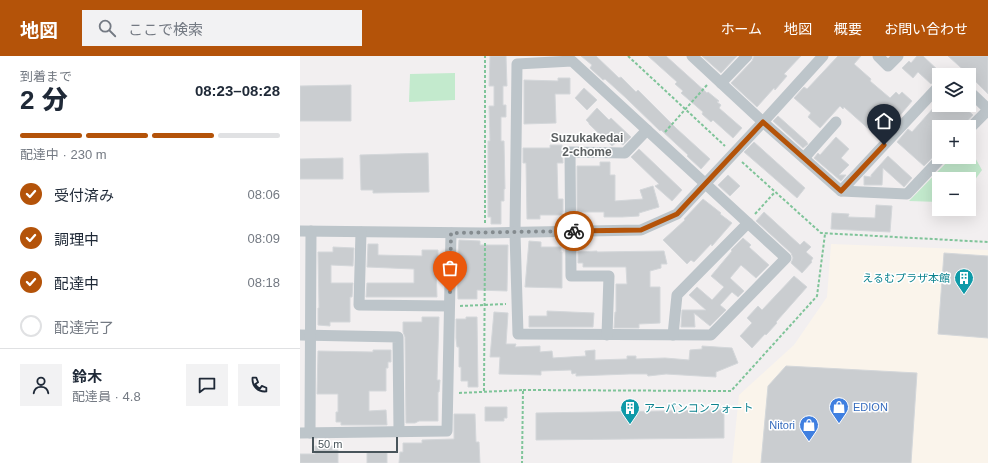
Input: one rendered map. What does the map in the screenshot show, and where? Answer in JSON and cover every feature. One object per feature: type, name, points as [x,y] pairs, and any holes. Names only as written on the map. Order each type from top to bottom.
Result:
[{"type":"street","points":[[692,56],[763,122],[841,191],[907,194],[935,164]]},
{"type":"street","points":[[718,80],[747,56]]},
{"type":"street","points":[[451,233],[447,431],[305,433],[305,231],[515,233],[641,230],[677,214],[823,56]]},
{"type":"street","points":[[878,56],[888,66],[898,56]]},
{"type":"street","points":[[572,61],[647,130],[786,258],[711,336],[518,334],[515,233],[517,64],[572,61]]},
{"type":"street","points":[[841,191],[932,94]]},
{"type":"street","points":[[976,98],[988,109],[976,122]]},
{"type":"street","points":[[804,158],[836,122]]},
{"type":"street","points":[[607,334],[609,276],[571,276],[570,152],[625,153],[647,130]]},
{"type":"street","points":[[673,335],[677,295],[748,223]]},
{"type":"street","points":[[360,232],[359,305],[449,306]]},
{"type":"street","points":[[305,335],[398,337],[399,431]]},
{"type":"path","points":[[628,56],[685,110],[821,233],[988,242]]},
{"type":"path","points":[[658,140],[685,110],[718,80]]},
{"type":"path","points":[[748,223],[775,192]]},
{"type":"path","points":[[448,394],[523,390],[731,391],[817,296],[824,234]]},
{"type":"path","points":[[449,306],[518,304]]},
{"type":"path","points":[[522,463],[523,390]]},
{"type":"shaded area","points":[[831,244],[988,250],[988,463],[732,463],[739,395],[794,345],[827,297]]},
{"type":"green space","points":[[455,73],[455,100],[409,102],[410,74]]},
{"type":"green space","points":[[976,159],[982,170],[976,178],[976,172],[937,172],[945,164],[976,164]]},
{"type":"green space","points":[[932,177],[932,202],[909,201]]},
{"type":"building","points":[[490,56],[506,56],[507,86],[503,86],[503,105],[506,105],[506,117],[501,117],[501,141],[504,141],[505,189],[504,201],[501,201],[501,224],[491,224],[491,217],[488,217],[488,141],[490,141],[489,106],[494,106],[494,86],[489,86]]},
{"type":"building","points":[[581,56],[596,56],[636,92],[638,90],[710,159],[701,169],[687,156],[688,155],[661,130],[660,131],[626,98],[590,68],[592,65]]},
{"type":"building","points":[[648,56],[666,56],[707,93],[708,92],[719,101],[717,102],[721,105],[719,108],[742,128],[733,138],[713,120],[711,122],[702,114],[703,112],[681,93],[683,91],[675,84],[677,82]]},
{"type":"building","points":[[702,56],[737,56],[721,73]]},
{"type":"building","points":[[754,56],[801,56],[784,74],[787,76],[775,90],[774,88],[757,107],[731,83],[752,61]]},
{"type":"building","points":[[838,56],[861,56],[854,64],[871,79],[870,81],[890,98],[896,92],[899,95],[902,92],[912,101],[897,119],[898,120],[886,132],[878,125],[872,132],[844,107],[843,109],[840,106],[820,128],[808,117],[811,113],[794,98],[804,87],[807,89]]},
{"type":"building","points":[[917,56],[923,56],[936,68],[932,68],[931,84],[918,72],[913,78],[902,68],[909,61],[911,63]]},
{"type":"building","points":[[948,56],[988,56],[988,94],[976,82],[976,68],[961,68]]},
{"type":"building","points":[[558,78],[570,78],[570,94],[555,94],[556,123],[524,124],[524,80],[558,81]]},
{"type":"building","points":[[351,85],[351,121],[300,121],[300,86]]},
{"type":"building","points":[[584,88],[597,100],[587,110],[575,98]]},
{"type":"building","points":[[597,108],[609,120],[611,118],[631,137],[623,145],[618,141],[612,146],[586,120]]},
{"type":"building","points":[[932,110],[932,112],[970,112],[973,115],[968,120],[932,120],[932,158],[924,166],[897,142],[908,129],[912,132]]},
{"type":"building","points":[[778,116],[808,144],[803,148],[773,121]]},
{"type":"building","points":[[836,137],[849,149],[841,158],[849,165],[839,175],[846,175],[841,181],[814,158],[818,153],[820,155]]},
{"type":"building","points":[[754,142],[805,188],[797,198],[744,152]]},
{"type":"building","points":[[550,145],[562,145],[563,163],[557,163],[558,199],[563,199],[563,212],[562,215],[540,215],[540,219],[527,219],[526,163],[523,163],[523,148],[550,148]]},
{"type":"building","points":[[639,149],[682,190],[672,201],[655,186],[659,184],[631,157]]},
{"type":"building","points":[[428,153],[429,192],[373,193],[373,190],[361,190],[360,155]]},
{"type":"building","points":[[888,156],[912,178],[904,187],[883,168],[882,185],[864,185],[864,176],[871,177],[871,175]]},
{"type":"building","points":[[343,158],[343,179],[300,179],[300,159]]},
{"type":"building","points":[[600,162],[610,162],[610,175],[615,175],[615,201],[643,199],[640,190],[653,186],[659,207],[639,213],[639,216],[604,217],[604,212],[577,212],[577,166],[600,166]]},
{"type":"building","points":[[728,175],[740,186],[730,196],[718,185]]},
{"type":"building","points":[[703,199],[732,223],[712,246],[711,244],[694,262],[691,260],[687,264],[663,240],[685,220],[684,219]]},
{"type":"building","points":[[876,205],[892,206],[890,232],[831,229],[832,213],[849,214],[848,217],[875,218]]},
{"type":"building","points":[[764,212],[800,245],[804,241],[811,247],[806,252],[813,258],[811,261],[812,262],[802,273],[791,263],[793,258],[791,253],[756,221]]},
{"type":"building","points":[[743,238],[751,245],[749,247],[769,265],[756,278],[741,265],[730,278],[744,291],[738,297],[732,292],[720,305],[726,310],[710,326],[694,313],[695,327],[681,327],[682,310],[706,310],[689,295],[697,287],[712,300],[724,287],[711,276],[732,251],[731,250]]},
{"type":"building","points":[[459,240],[480,241],[480,245],[508,245],[507,291],[477,290],[477,299],[458,299],[457,270]]},
{"type":"building","points":[[529,241],[541,242],[541,247],[561,247],[562,288],[525,287]]},
{"type":"building","points":[[368,244],[378,244],[378,255],[422,256],[422,250],[438,250],[438,267],[436,267],[437,297],[366,297],[367,283],[414,283],[414,269],[367,267]]},
{"type":"building","points":[[333,247],[354,248],[353,266],[331,265],[331,283],[353,283],[352,297],[350,297],[350,322],[330,322],[330,326],[318,325],[318,252],[333,252]]},
{"type":"building","points":[[664,251],[667,264],[661,264],[661,268],[650,271],[650,287],[660,287],[660,323],[639,324],[639,328],[614,328],[616,312],[616,284],[627,284],[626,267],[583,267],[583,263],[578,263],[578,252]]},
{"type":"building","name":"えるむプラザ本館","points":[[944,253],[988,256],[988,338],[938,334]]},
{"type":"building","points":[[794,276],[807,287],[776,322],[777,323],[752,348],[740,336],[752,323],[747,318],[758,306],[762,310]]},
{"type":"building","points":[[547,311],[594,313],[593,327],[529,327],[529,316],[547,316]]},
{"type":"building","points":[[494,312],[508,313],[506,344],[516,344],[515,347],[540,346],[540,352],[552,351],[553,358],[586,356],[585,351],[595,350],[595,360],[627,359],[627,356],[636,356],[636,359],[665,358],[689,360],[690,350],[702,349],[702,346],[732,348],[738,363],[716,372],[716,377],[666,374],[648,376],[647,374],[629,374],[576,376],[576,373],[572,374],[571,370],[541,371],[541,375],[499,374],[500,357],[490,357]]},
{"type":"building","points":[[422,317],[439,317],[437,380],[440,380],[438,392],[438,421],[406,423],[405,337],[403,332],[403,322],[422,322]]},
{"type":"building","points":[[466,317],[477,317],[478,387],[468,387],[468,381],[461,381],[459,347],[457,347],[456,338],[456,319],[466,319]]},
{"type":"building","points":[[373,350],[391,350],[391,362],[388,362],[388,368],[386,368],[386,391],[369,391],[369,411],[386,410],[387,425],[341,425],[341,422],[336,422],[336,412],[338,412],[338,394],[317,394],[318,351],[373,352]]},
{"type":"building","name":"EDION","points":[[786,366],[917,373],[911,463],[761,463],[768,386]]},
{"type":"building","points":[[485,407],[507,407],[507,418],[504,418],[504,421],[485,421]]},
{"type":"building","name":"アーバンコンフォート","points":[[724,410],[724,438],[536,440],[536,413]]},
{"type":"building","points":[[454,414],[475,414],[476,442],[479,442],[480,463],[399,463],[400,452],[403,452],[403,443],[422,443],[422,440],[454,439]]},
{"type":"building","points":[[315,446],[338,446],[338,463],[300,463],[300,454],[315,454]]},
{"type":"building","points":[[367,452],[387,452],[387,463],[367,463]]},
{"type":"way so far","points":[[450,292],[451,233],[574,231]]},
{"type":"place","name":"えるむプラザ本館","points":[[964,295]]},
{"type":"place","name":"EDION","points":[[839,424]]},
{"type":"place","name":"アーバンコンフォート","points":[[630,425]]},
{"type":"place","name":"Nitori","points":[[809,442]]},
{"type":"district","name":"Suzukakedai 2-chome","points":[[587,145]]},
{"type":"route","points":[[574,231],[641,230],[677,214],[763,122],[841,191],[884,145]]}]
